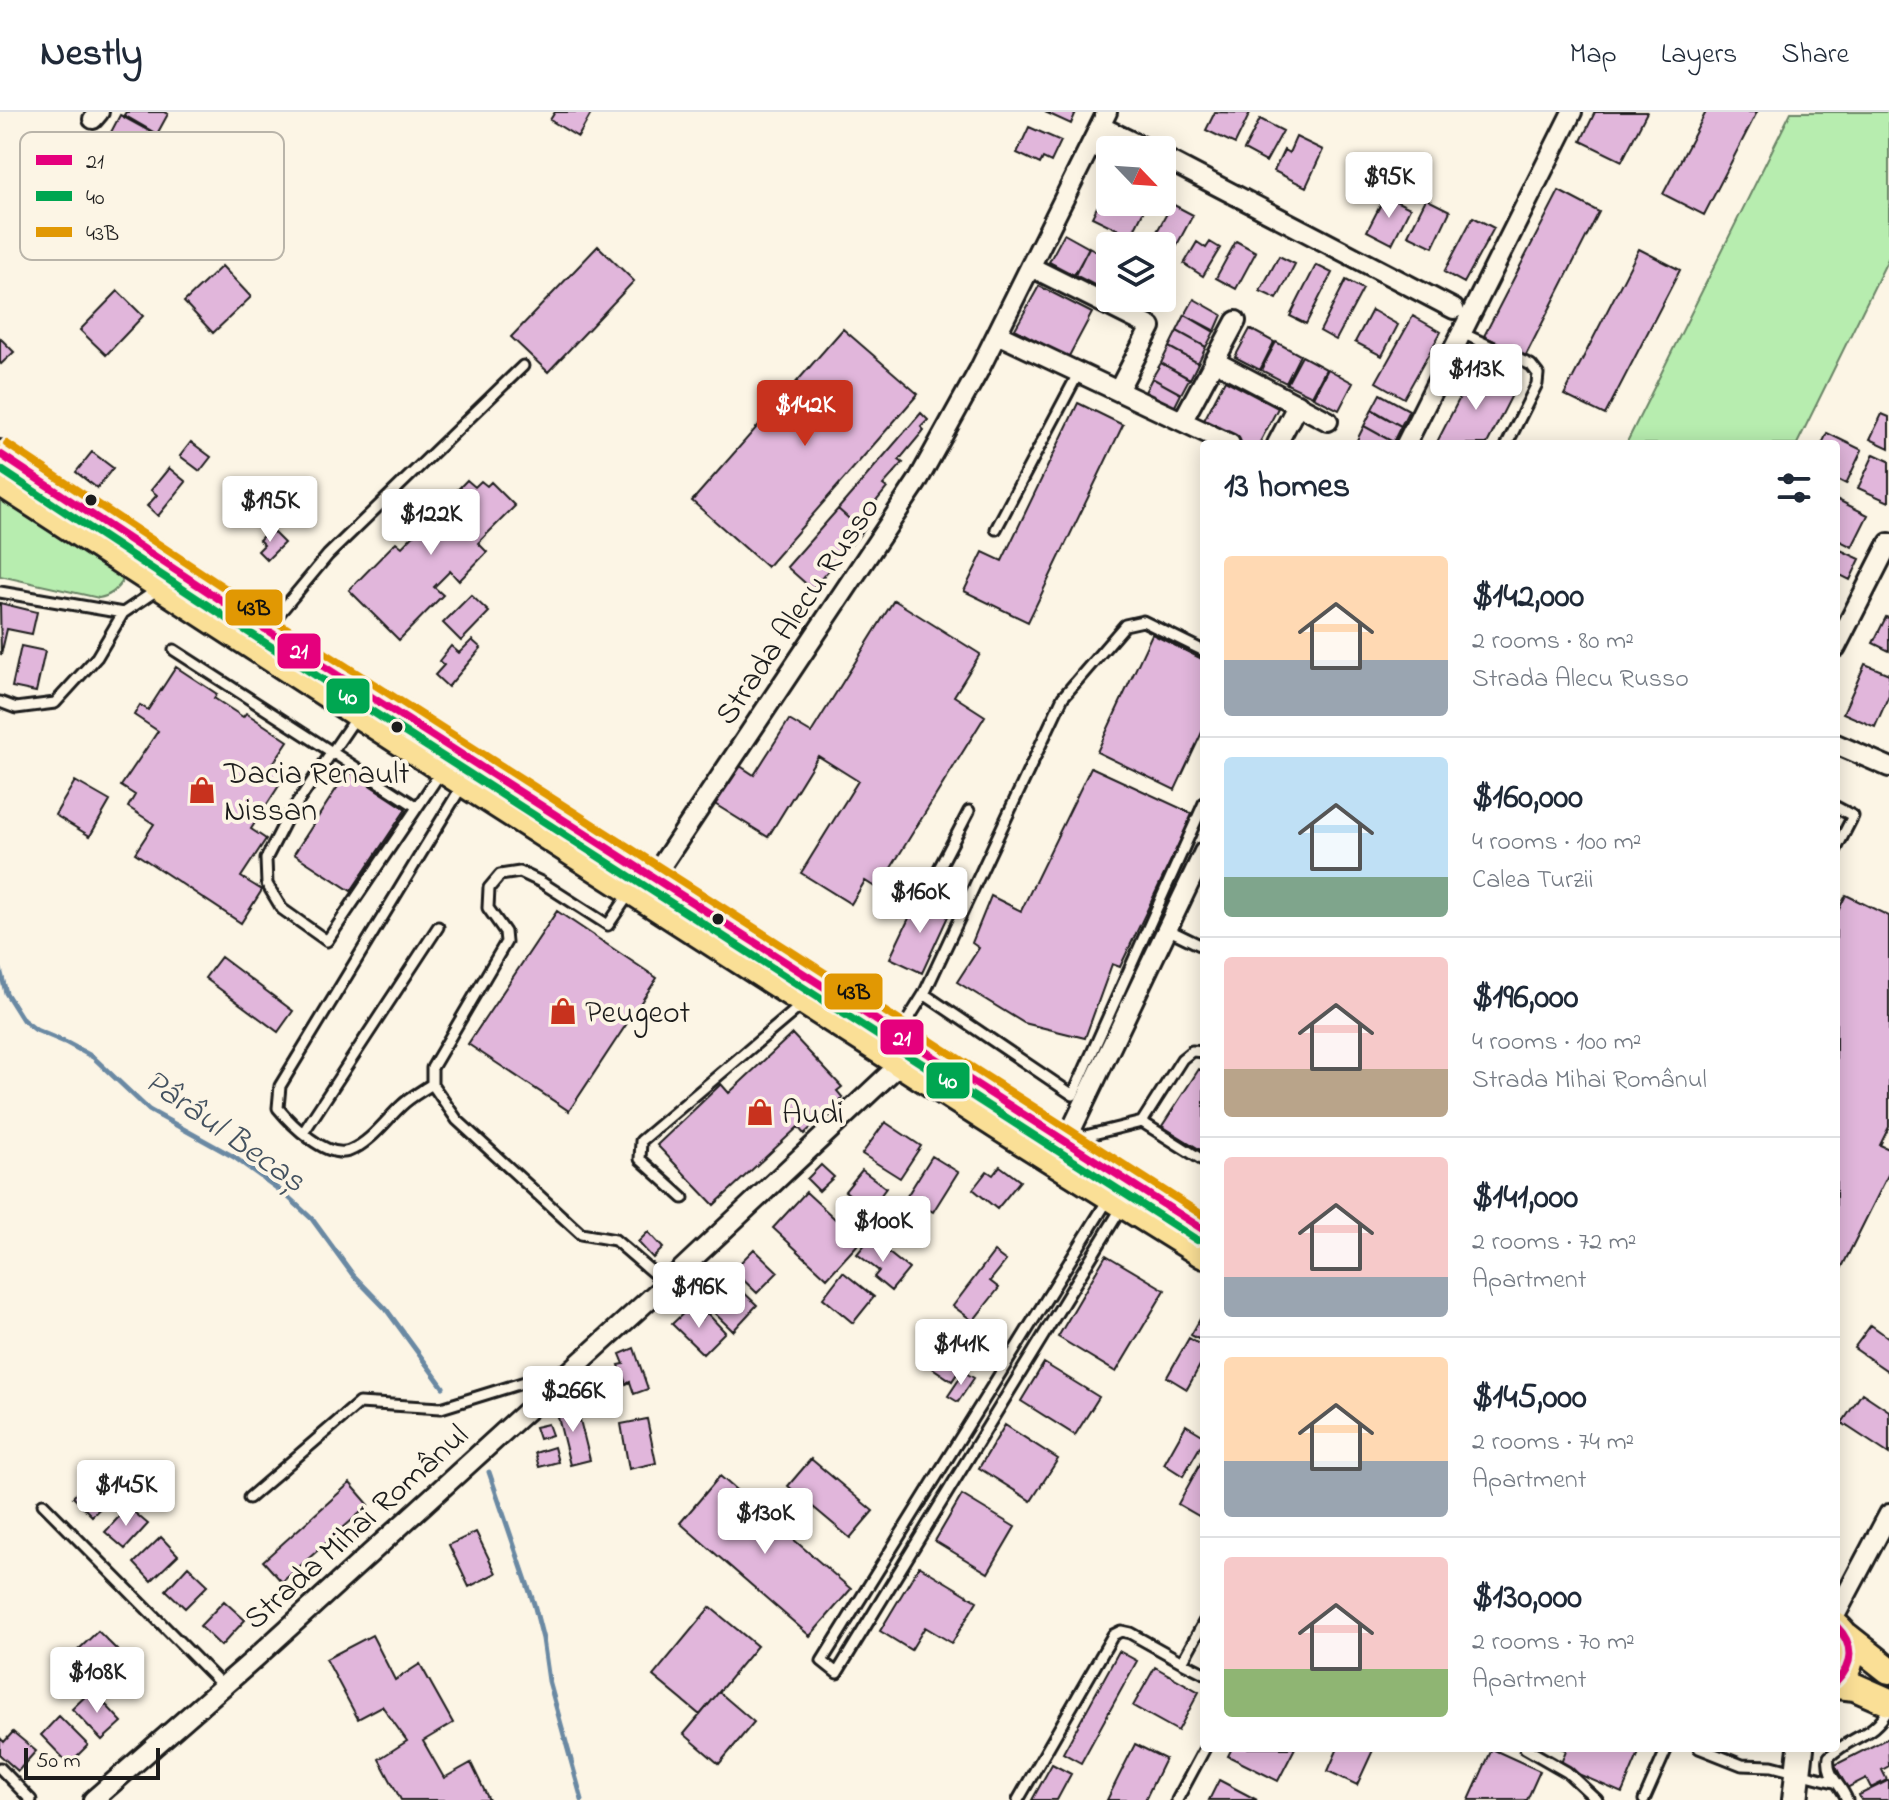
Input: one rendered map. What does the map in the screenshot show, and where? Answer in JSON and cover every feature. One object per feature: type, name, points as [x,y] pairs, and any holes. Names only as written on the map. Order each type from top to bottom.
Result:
[{"type":"main road","points":[[0,454],[266,629],[642,884],[807,1001],[1200,1253]]},
{"type":"main road","points":[[0,482],[454,776],[900,1034],[1200,1227]]},
{"type":"main road","points":[[1840,1627],[1889,1670]]},
{"type":"main road","points":[[1840,1628],[1851,1654],[1850,1663],[1840,1677]]},
{"type":"main road","points":[[1840,1684],[1889,1702]]},
{"type":"main road","points":[[1795,1800],[1801,1752]]},
{"type":"street","points":[[1408,440],[1572,112]]},
{"type":"street","points":[[1104,119],[1129,136]]},
{"type":"street","name":"Strada Alecu Russo","points":[[642,884],[917,482],[997,334],[1104,119]]},
{"type":"street","points":[[1176,164],[1454,309]]},
{"type":"street","points":[[1031,267],[1151,327],[1118,391]]},
{"type":"street","points":[[1183,420],[1236,321]]},
{"type":"street","points":[[997,334],[1222,440]]},
{"type":"street","points":[[1214,361],[1328,421]]},
{"type":"street","points":[[1279,440],[1298,404]]},
{"type":"street","points":[[1840,639],[1889,543]]},
{"type":"street","points":[[1840,746],[1889,767]]},
{"type":"street","points":[[1066,1141],[1200,860]]},
{"type":"street","name":"Strada Mihai Românul","points":[[93,1800],[251,1662],[666,1284],[901,1063]]},
{"type":"street","points":[[1840,1624],[1889,1514]]},
{"type":"lane","points":[[1462,333],[1531,365],[1538,374],[1537,384],[1509,440]]},
{"type":"lane","points":[[266,629],[328,555],[523,366]]},
{"type":"lane","points":[[996,529],[1079,372]]},
{"type":"lane","points":[[0,592],[123,613]]},
{"type":"lane","points":[[0,702],[16,708],[55,703],[97,657],[123,613],[154,592],[170,593]]},
{"type":"lane","points":[[900,1034],[924,994],[1063,697],[1125,625],[1143,621],[1200,649]]},
{"type":"lane","points":[[174,650],[417,807]]},
{"type":"lane","points":[[358,715],[287,818],[266,859],[267,884],[282,909],[327,941],[417,807],[454,776]]},
{"type":"lane","points":[[432,1084],[403,1104],[376,1132],[349,1151],[332,1151],[289,1122],[278,1108],[280,1086],[454,776]]},
{"type":"lane","points":[[1840,809],[1853,816],[1840,841]]},
{"type":"lane","points":[[964,908],[945,897],[936,887],[935,876],[969,811]]},
{"type":"lane","points":[[924,994],[1073,1095],[1200,812]]},
{"type":"lane","points":[[642,884],[608,925],[520,872],[500,875],[489,888],[488,908],[505,932],[506,942],[432,1068],[432,1084],[457,1120],[581,1234],[615,1240],[666,1284]]},
{"type":"lane","points":[[303,1133],[438,927]]},
{"type":"lane","points":[[1167,929],[1200,945]]},
{"type":"lane","points":[[683,1198],[640,1159],[641,1141],[807,1001]]},
{"type":"lane","points":[[1066,1141],[1142,1122],[1182,1059],[1192,1051],[1200,1052]]},
{"type":"lane","points":[[1142,1122],[1200,1158]]},
{"type":"lane","points":[[1117,1201],[837,1673],[822,1661],[1117,1201]]},
{"type":"lane","points":[[249,1498],[359,1403],[441,1408],[575,1366]]},
{"type":"lane","points":[[43,1504],[222,1685]]},
{"type":"lane","points":[[1182,1662],[1200,1629]]},
{"type":"lane","points":[[1018,1800],[1113,1635],[1121,1631],[1130,1633],[1200,1671]]},
{"type":"lane","points":[[1840,1749],[1876,1729],[1889,1708]]},
{"type":"lane","points":[[1177,1800],[1203,1752]]},
{"type":"lane","points":[[1532,1752],[1567,1772],[1597,1800]]},
{"type":"lane","points":[[1644,1800],[1665,1752]]},
{"type":"lane","points":[[1709,1752],[1742,1765],[1772,1766],[1834,1782]]},
{"type":"lane","points":[[1836,1752],[1829,1757],[1827,1768],[1847,1800]]},
{"type":"lane","points":[[0,1768],[31,1800]]},
{"type":"green space","points":[[1791,112],[1889,112],[1889,257],[1799,440],[1628,440]]},
{"type":"green space","points":[[0,494],[121,574],[122,582],[112,593],[99,598],[0,576]]},
{"type":"building","points":[[126,112],[168,114],[158,132],[124,115]]},
{"type":"building","points":[[555,112],[592,112],[578,137],[550,120]]},
{"type":"building","points":[[1045,112],[1076,112],[1071,124]]},
{"type":"building","points":[[1215,112],[1250,113],[1235,144],[1206,130]]},
{"type":"building","points":[[1595,112],[1647,112],[1622,161],[1581,141]]},
{"type":"building","points":[[1706,112],[1757,112],[1704,215],[1663,194]]},
{"type":"building","points":[[120,115],[151,132],[111,132]]},
{"type":"building","points":[[1260,119],[1283,131],[1266,162],[1244,150]]},
{"type":"building","points":[[1029,127],[1061,141],[1051,162],[1043,158],[1040,164],[1017,153]]},
{"type":"building","points":[[1296,137],[1323,150],[1306,187],[1274,171],[1284,150],[1289,153]]},
{"type":"building","points":[[1559,191],[1599,212],[1525,357],[1484,336]]},
{"type":"building","points":[[1385,196],[1410,208],[1392,244],[1367,231]]},
{"type":"building","points":[[1426,199],[1450,211],[1433,247],[1408,235]]},
{"type":"building","points":[[1176,206],[1193,215],[1176,247],[1176,232],[1157,232],[1165,216],[1176,216]]},
{"type":"building","points":[[1096,209],[1096,216],[1141,216],[1133,232],[1123,232],[1092,217]]},
{"type":"building","points":[[1473,217],[1494,228],[1464,283],[1444,272]]},
{"type":"building","points":[[1064,234],[1089,248],[1074,275],[1049,262]]},
{"type":"building","points":[[1236,241],[1256,252],[1236,289],[1216,278]]},
{"type":"building","points":[[1197,242],[1206,248],[1210,242],[1220,248],[1203,276],[1184,264]]},
{"type":"building","points":[[598,246],[634,281],[548,372],[511,337]]},
{"type":"building","points":[[1089,247],[1096,251],[1096,286],[1075,275]]},
{"type":"building","points":[[1639,249],[1680,270],[1605,415],[1564,395]]},
{"type":"building","points":[[1279,256],[1295,264],[1277,299],[1260,291]]},
{"type":"building","points":[[1316,265],[1332,273],[1306,324],[1290,316]]},
{"type":"building","points":[[222,266],[251,297],[213,333],[184,302]]},
{"type":"building","points":[[1346,280],[1363,289],[1336,340],[1320,331]]},
{"type":"building","points":[[1039,286],[1092,313],[1068,358],[1015,329]]},
{"type":"building","points":[[118,291],[143,316],[106,355],[80,330]]},
{"type":"building","points":[[1194,299],[1222,315],[1215,331],[1185,315]]},
{"type":"building","points":[[1372,310],[1398,325],[1382,356],[1355,342]]},
{"type":"building","points":[[1185,315],[1214,332],[1206,347],[1177,331]]},
{"type":"building","points":[[1413,316],[1441,332],[1404,398],[1376,382]]},
{"type":"building","points":[[843,329],[918,394],[767,567],[692,501]]},
{"type":"building","points":[[1250,329],[1274,342],[1260,370],[1235,357]]},
{"type":"building","points":[[1177,331],[1206,347],[1198,363],[1169,347]]},
{"type":"building","points":[[0,338],[14,352],[1,364],[0,363]]},
{"type":"building","points":[[1276,342],[1300,355],[1286,383],[1261,370]]},
{"type":"building","points":[[1169,347],[1198,363],[1190,379],[1161,363]]},
{"type":"building","points":[[1302,356],[1326,369],[1312,396],[1287,384]]},
{"type":"building","points":[[1161,363],[1189,379],[1181,394],[1152,378]]},
{"type":"building","points":[[1328,369],[1353,383],[1339,410],[1313,397]]},
{"type":"building","points":[[1474,370],[1514,391],[1489,440],[1438,440]]},
{"type":"building","points":[[1152,378],[1181,394],[1173,410],[1144,394]]},
{"type":"building","points":[[1225,380],[1278,408],[1261,440],[1232,440],[1202,424]]},
{"type":"building","points":[[1380,394],[1409,410],[1401,426],[1372,409]]},
{"type":"building","points":[[1078,403],[1123,425],[1028,622],[964,591],[983,552],[1002,561]]},
{"type":"building","points":[[1372,410],[1401,426],[1394,440],[1389,440],[1364,426]]},
{"type":"building","points":[[921,413],[928,420],[921,427],[924,430],[899,460],[903,463],[883,485],[887,488],[873,505],[877,508],[862,524],[866,527],[863,531],[838,509]]},
{"type":"building","points":[[1882,414],[1889,417],[1889,448],[1870,439]]},
{"type":"building","points":[[1364,426],[1389,440],[1357,440]]},
{"type":"building","points":[[1827,433],[1862,450],[1846,484],[1840,481],[1840,440],[1824,440]]},
{"type":"building","points":[[191,442],[211,457],[200,471],[180,456]]},
{"type":"building","points":[[92,452],[113,468],[97,488],[76,472]]},
{"type":"building","points":[[1874,454],[1889,461],[1889,502],[1858,488]]},
{"type":"building","points":[[169,468],[186,482],[158,516],[147,506],[157,495],[151,490]]},
{"type":"building","points":[[467,480],[475,487],[481,481],[487,486],[491,482],[515,506],[478,543],[487,552],[459,581],[450,571],[434,587],[443,595],[399,640],[349,590],[396,542],[402,547]]},
{"type":"building","points":[[1840,501],[1868,515],[1852,547],[1840,541]]},
{"type":"building","points":[[838,509],[863,531],[812,589],[787,567]]},
{"type":"building","points":[[270,529],[284,543],[267,560],[258,551],[264,545],[259,540]]},
{"type":"building","points":[[1840,550],[1860,559],[1850,580],[1840,575]]},
{"type":"building","points":[[471,595],[489,612],[461,641],[443,623]]},
{"type":"building","points":[[894,600],[980,654],[954,696],[985,716],[878,889],[865,881],[851,904],[801,873],[858,781],[818,756],[768,837],[713,803],[737,764],[754,775],[789,720],[811,733]]},
{"type":"building","points":[[0,603],[37,612],[32,634],[7,629],[1,655]]},
{"type":"building","points":[[1886,617],[1889,618],[1889,651],[1873,643]]},
{"type":"building","points":[[1152,634],[1200,658],[1200,737],[1175,790],[1097,752]]},
{"type":"building","points":[[472,640],[481,648],[448,687],[435,675],[444,665],[439,661],[451,646],[459,653]]},
{"type":"building","points":[[21,646],[45,651],[36,692],[12,687]]},
{"type":"building","points":[[1865,664],[1889,674],[1889,695],[1875,727],[1843,713]]},
{"type":"building","name":"Dacia Renault Nissan","points":[[176,667],[217,694],[214,698],[243,717],[246,713],[288,741],[270,768],[284,778],[251,829],[266,839],[241,877],[262,890],[241,923],[135,853],[154,824],[128,807],[135,795],[121,786],[158,731],[134,715],[140,705],[148,710]]},
{"type":"building","points":[[1091,767],[1193,814],[1120,967],[1112,964],[1085,1038],[1024,1023],[957,982],[979,948],[972,943],[991,896],[1021,911]]},
{"type":"building","points":[[348,771],[406,809],[351,891],[294,854]]},
{"type":"building","points":[[75,781],[110,801],[90,836],[55,815]]},
{"type":"building","points":[[1846,895],[1889,916],[1889,1127],[1880,1145],[1889,1149],[1889,1173],[1840,1271],[1840,907]]},
{"type":"building","points":[[919,897],[950,912],[922,973],[890,958]]},
{"type":"building","name":"Peugeot","points":[[557,911],[657,978],[569,1111],[468,1044]]},
{"type":"building","points":[[221,957],[293,1011],[278,1032],[205,978]]},
{"type":"building","name":"Audi","points":[[792,1034],[842,1087],[837,1091],[843,1098],[804,1134],[798,1127],[714,1205],[657,1145],[721,1084],[729,1093]]},
{"type":"building","points":[[1199,1069],[1200,1070],[1200,1150],[1162,1126]]},
{"type":"building","points":[[885,1122],[921,1146],[900,1178],[862,1154]]},
{"type":"building","points":[[932,1156],[958,1172],[933,1212],[907,1196]]},
{"type":"building","points":[[821,1165],[834,1177],[819,1191],[807,1179]]},
{"type":"building","points":[[1000,1166],[1020,1181],[997,1209],[973,1189],[987,1171],[993,1175]]},
{"type":"building","points":[[862,1170],[886,1188],[870,1210],[845,1191]]},
{"type":"building","points":[[806,1192],[860,1242],[827,1278],[773,1228]]},
{"type":"building","points":[[648,1232],[663,1248],[653,1258],[638,1242]]},
{"type":"building","points":[[870,1238],[909,1269],[891,1291],[874,1277],[879,1271],[857,1254]]},
{"type":"building","points":[[754,1249],[778,1272],[757,1293],[733,1270]]},
{"type":"building","points":[[994,1252],[1006,1261],[990,1281],[999,1288],[973,1321],[953,1306]]},
{"type":"building","points":[[1106,1255],[1165,1290],[1116,1372],[1058,1337]]},
{"type":"building","points":[[843,1272],[874,1297],[853,1323],[823,1298]]},
{"type":"building","points":[[738,1287],[757,1305],[733,1331],[703,1302],[713,1292],[724,1302]]},
{"type":"building","points":[[690,1307],[701,1319],[707,1313],[725,1332],[703,1354],[672,1324]]},
{"type":"building","points":[[1200,1319],[1200,1340],[1191,1335]]},
{"type":"building","points":[[1871,1325],[1889,1338],[1889,1372],[1854,1348]]},
{"type":"building","points":[[1189,1338],[1200,1345],[1200,1365],[1187,1389],[1167,1377]]},
{"type":"building","points":[[634,1348],[648,1389],[634,1394],[630,1382],[626,1384],[619,1365],[624,1364],[620,1354]]},
{"type":"building","points":[[938,1352],[961,1368],[952,1381],[928,1365]]},
{"type":"building","points":[[1044,1363],[1099,1397],[1075,1435],[1021,1401]]},
{"type":"building","points":[[964,1372],[974,1378],[958,1402],[948,1396]]},
{"type":"building","points":[[1862,1393],[1889,1411],[1889,1454],[1842,1423]]},
{"type":"building","points":[[576,1404],[590,1460],[570,1465],[556,1409]]},
{"type":"building","points":[[647,1419],[656,1463],[629,1469],[621,1424]]},
{"type":"building","points":[[548,1424],[552,1435],[539,1439],[535,1427]]},
{"type":"building","points":[[1005,1425],[1058,1459],[1031,1501],[979,1468]]},
{"type":"building","points":[[1186,1425],[1200,1434],[1200,1447],[1183,1476],[1164,1464]]},
{"type":"building","points":[[554,1447],[558,1462],[539,1467],[535,1453]]},
{"type":"building","points":[[811,1459],[873,1511],[850,1538],[788,1486]]},
{"type":"building","points":[[1200,1464],[1200,1517],[1178,1504]]},
{"type":"building","points":[[94,1475],[114,1495],[92,1516],[73,1497]]},
{"type":"building","points":[[720,1476],[851,1589],[810,1636],[680,1523]]},
{"type":"building","points":[[350,1483],[369,1505],[282,1582],[263,1561]]},
{"type":"building","points":[[962,1495],[1015,1527],[988,1573],[935,1541]]},
{"type":"building","points":[[128,1507],[148,1524],[125,1549],[105,1532]]},
{"type":"building","points":[[476,1532],[496,1573],[469,1587],[449,1545]]},
{"type":"building","points":[[161,1537],[178,1555],[151,1581],[134,1563]]},
{"type":"building","points":[[188,1566],[208,1585],[185,1608],[166,1590]]},
{"type":"building","points":[[919,1566],[977,1601],[952,1643],[925,1627],[911,1650],[880,1631]]},
{"type":"building","points":[[224,1601],[245,1620],[221,1646],[200,1626]]},
{"type":"building","points":[[710,1607],[757,1646],[700,1715],[653,1676]]},
{"type":"building","points":[[98,1631],[127,1660],[107,1680],[78,1650]]},
{"type":"building","points":[[372,1635],[395,1680],[420,1664],[453,1723],[423,1741],[444,1778],[471,1763],[489,1800],[401,1800],[379,1759],[407,1741],[382,1706],[358,1719],[326,1659]]},
{"type":"building","points":[[1119,1651],[1137,1661],[1081,1763],[1063,1753]]},
{"type":"building","points":[[1155,1667],[1199,1692],[1178,1731],[1133,1706]]},
{"type":"building","points":[[92,1690],[122,1722],[102,1740],[72,1709]]},
{"type":"building","points":[[719,1692],[754,1722],[719,1764],[684,1734]]},
{"type":"building","points":[[59,1716],[88,1745],[69,1764],[41,1735]]},
{"type":"building","points":[[13,1732],[36,1751],[18,1771],[0,1755],[0,1738],[4,1742]]},
{"type":"building","points":[[1888,1738],[1889,1766],[1882,1770],[1887,1780],[1871,1788],[1866,1778],[1847,1788],[1835,1765]]},
{"type":"building","points":[[1135,1744],[1165,1759],[1145,1800],[1107,1800]]},
{"type":"building","points":[[1230,1752],[1293,1752],[1278,1781],[1228,1756]]},
{"type":"building","points":[[1336,1752],[1372,1752],[1357,1785],[1328,1771]]},
{"type":"building","points":[[1491,1752],[1499,1752],[1540,1771],[1527,1800],[1469,1800]]},
{"type":"building","points":[[1565,1752],[1639,1752],[1622,1793],[1560,1766]]},
{"type":"building","points":[[1052,1764],[1071,1774],[1057,1800],[1032,1800]]},
{"type":"building","points":[[1219,1780],[1257,1800],[1209,1800]]},
{"type":"building","points":[[1889,1780],[1889,1800],[1861,1800],[1859,1795]]},
{"type":"waterway","name":"Pârâul Becaș","points":[[0,969],[6,993],[23,1020],[36,1030],[93,1057],[149,1110],[234,1157],[285,1194],[312,1219],[353,1275],[386,1309],[443,1387]]},
{"type":"waterway","name":"Pârâul Becaș","points":[[489,1472],[534,1604],[549,1681],[582,1800]]},
{"type":"transit line","name":"43B","points":[[7,444],[255,608],[1200,1213]]},
{"type":"transit line","name":"21","points":[[0,454],[248,618],[1200,1227]]},
{"type":"transit line","name":"40","points":[[0,469],[242,628],[1197,1240]]},
{"type":"transit line","name":"21","points":[[1840,1631],[1850,1654],[1840,1677]]},
{"type":"place","name":"Dacia Renault Nissan","points":[[202,790]]},
{"type":"place","name":"Peugeot","points":[[563,1011]]},
{"type":"place","name":"Audi","points":[[760,1112]]}]
